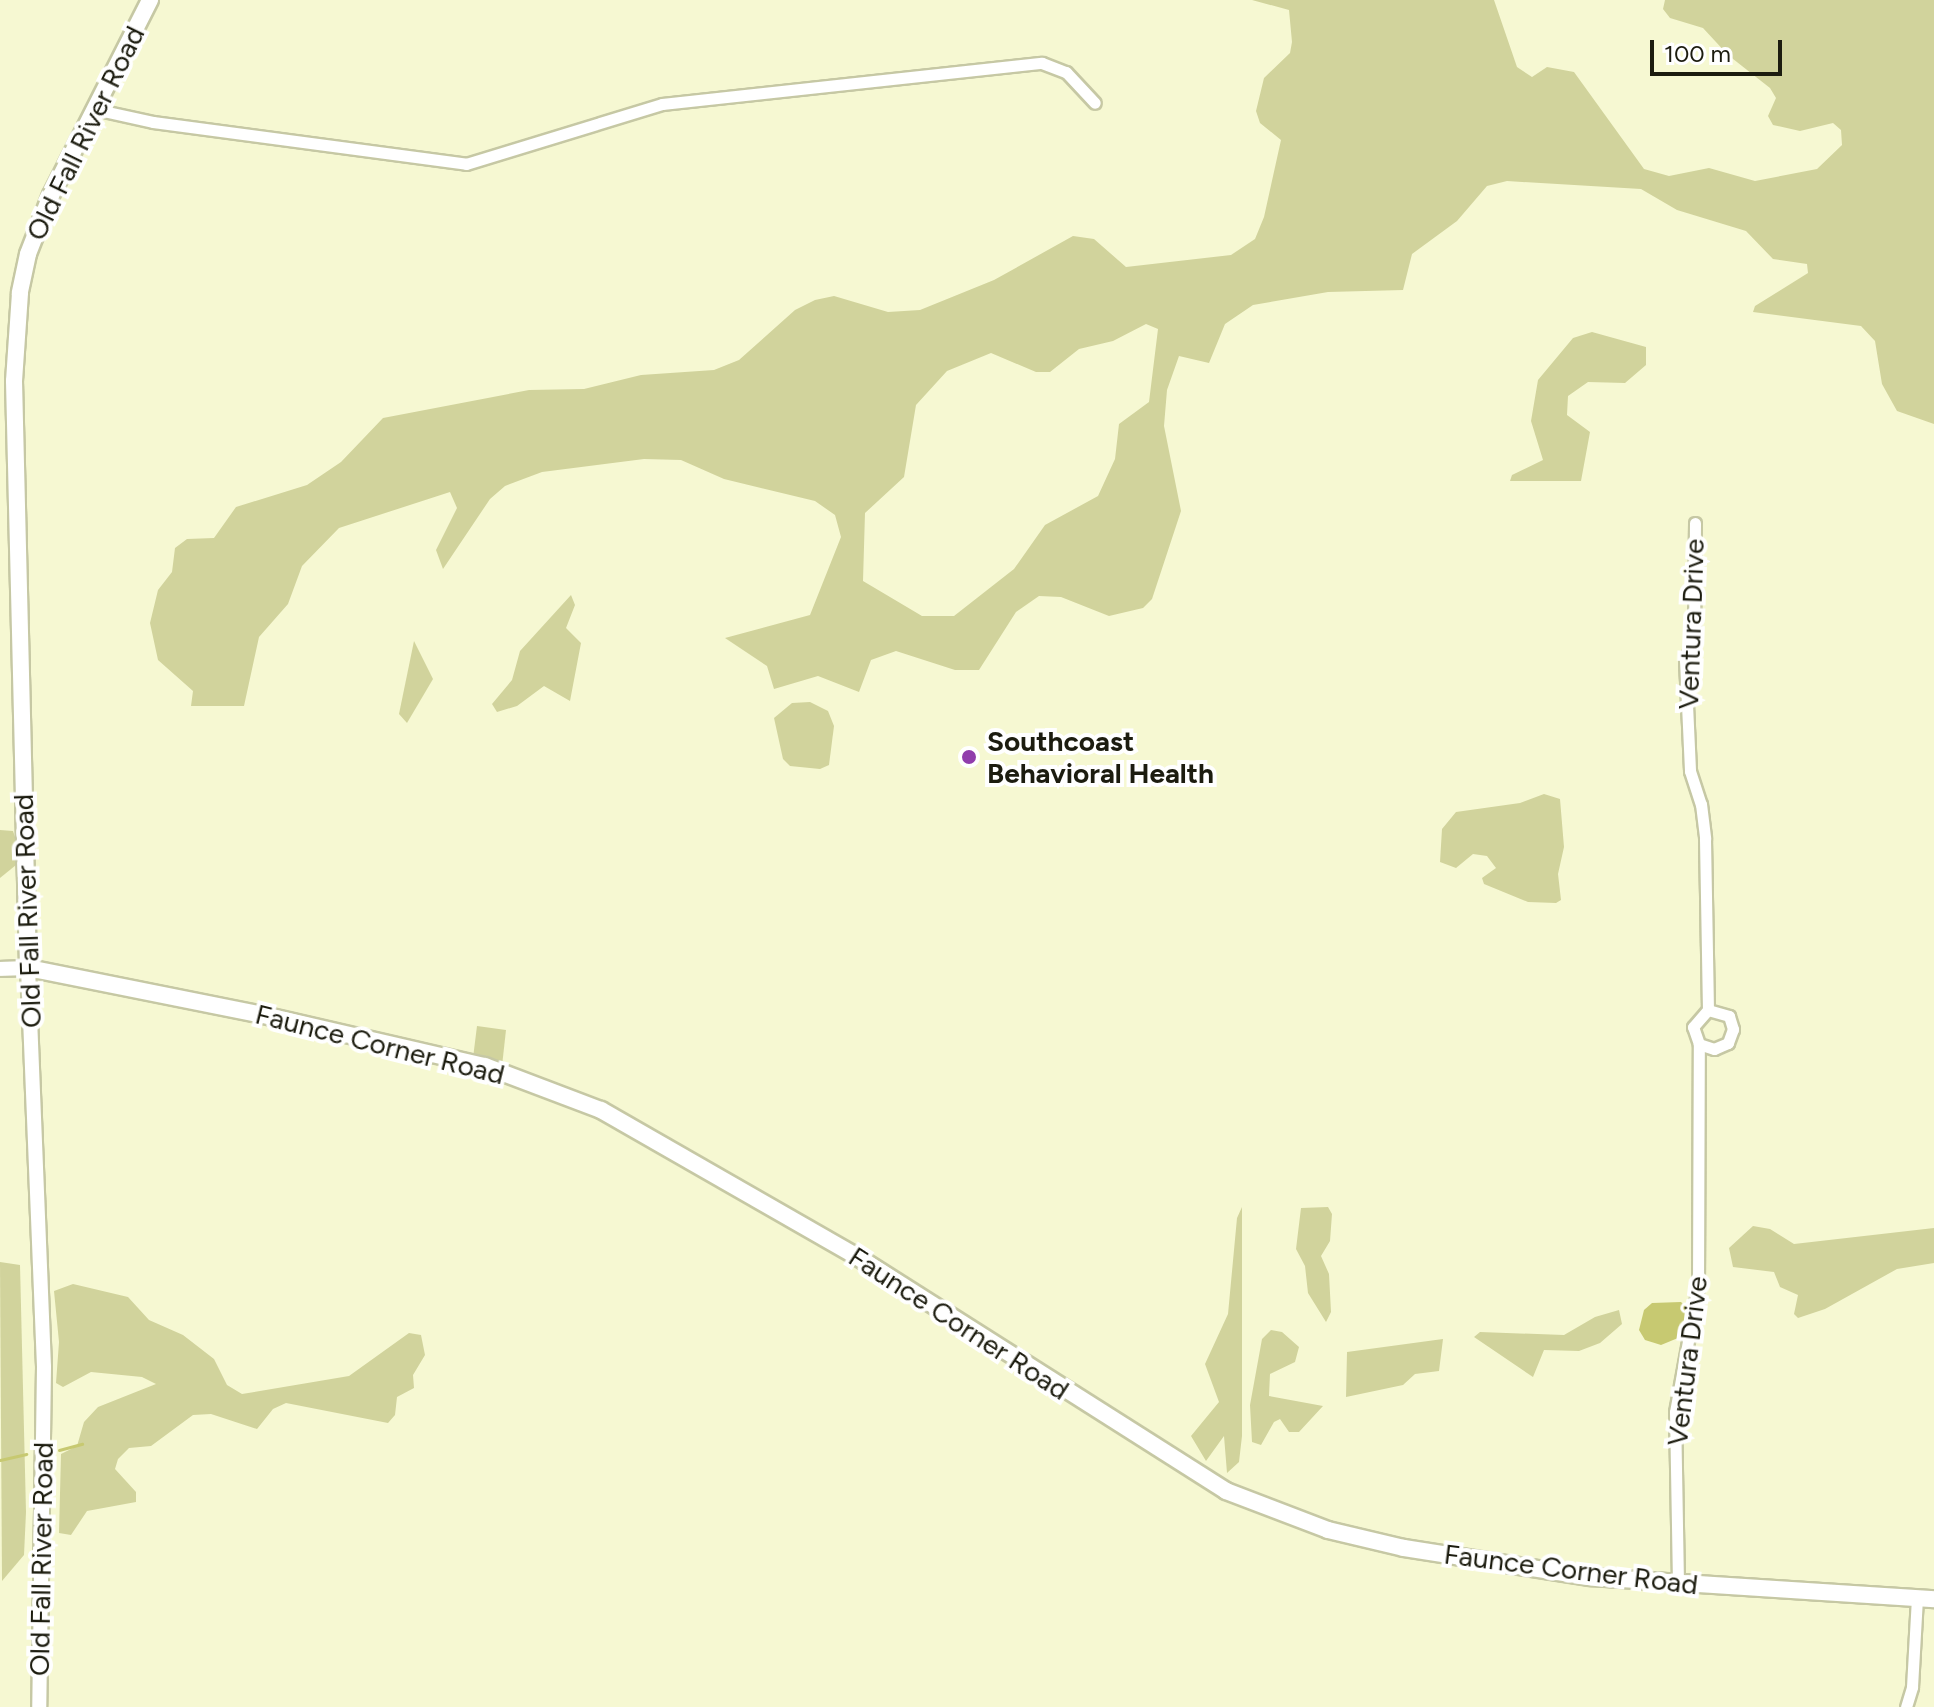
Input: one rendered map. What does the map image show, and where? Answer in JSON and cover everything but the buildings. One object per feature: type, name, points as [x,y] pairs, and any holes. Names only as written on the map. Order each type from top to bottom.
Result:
[{"type":"main road","name":"Old Fall River Road","points":[[28,968],[16,324],[30,246],[94,109],[150,0]]},
{"type":"main road","name":"Faunce Corner Road","points":[[28,968],[259,1014],[485,1066],[601,1110],[821,1234],[1067,1394],[1250,1502],[1328,1530],[1404,1548],[1590,1577],[1934,1599]]},
{"type":"street","points":[[94,109],[167,125],[466,164],[662,104],[1042,63],[1066,72],[1095,103]]},
{"type":"street","name":"Ventura Drive","points":[[1678,1583],[1675,1412],[1698,1301],[1699,1044],[1695,1022],[1708,1010],[1705,839],[1701,804],[1690,771],[1685,660],[1694,641],[1695,523]]},
{"type":"street","name":"Faunce Corner Road","points":[[0,969],[28,968]]},
{"type":"street","name":"Old Fall River Road","points":[[28,968],[44,1367],[39,1707]]},
{"type":"street","points":[[1699,1044],[1718,1049],[1733,1033],[1725,1013],[1708,1010]]},
{"type":"street","points":[[1906,1707],[1913,1676],[1917,1598]]},
{"type":"shaded area","points":[[1252,0],[1494,0],[1517,67],[1532,77],[1547,67],[1574,72],[1644,169],[1669,176],[1709,168],[1755,181],[1817,169],[1842,145],[1841,130],[1833,123],[1800,131],[1773,125],[1768,116],[1776,98],[1770,88],[1728,55],[1703,28],[1670,18],[1663,9],[1665,0],[1934,0],[1934,424],[1897,411],[1882,384],[1875,341],[1861,326],[1753,312],[1755,306],[1808,273],[1807,264],[1773,259],[1746,231],[1677,210],[1641,189],[1507,181],[1487,186],[1457,221],[1412,254],[1403,290],[1328,292],[1253,305],[1225,324],[1209,363],[1179,356],[1167,390],[1164,426],[1181,511],[1152,599],[1143,608],[1109,616],[1061,597],[1039,596],[1016,612],[979,670],[955,670],[896,651],[871,660],[859,692],[818,676],[774,689],[767,666],[725,638],[810,615],[841,537],[835,515],[815,501],[724,479],[681,460],[644,459],[542,472],[505,486],[490,499],[443,569],[436,550],[457,508],[450,492],[339,528],[302,566],[288,604],[259,637],[244,706],[191,706],[193,691],[158,660],[150,623],[158,590],[172,572],[175,548],[187,539],[214,538],[236,507],[307,485],[341,462],[383,418],[529,390],[584,389],[641,375],[714,370],[739,360],[795,310],[815,300],[834,296],[888,312],[920,310],[994,280],[1073,236],[1094,239],[1126,267],[1231,255],[1255,239],[1264,217],[1281,140],[1260,123],[1256,111],[1264,78],[1290,53],[1289,10]],"holes":[[[1146,324],[1158,329],[1149,402],[1119,424],[1115,459],[1098,496],[1045,525],[1014,569],[954,616],[922,616],[863,581],[865,513],[904,477],[916,405],[947,371],[991,353],[1036,372],[1050,372],[1079,349],[1113,341]]]},
{"type":"shaded area","points":[[1592,332],[1646,347],[1646,365],[1625,383],[1588,382],[1568,396],[1567,415],[1590,432],[1581,481],[1510,481],[1512,475],[1543,460],[1531,421],[1538,380],[1573,338]]},
{"type":"shaded area","points":[[571,595],[575,605],[566,628],[581,643],[570,701],[544,686],[517,706],[497,712],[492,704],[512,680],[520,651]]},
{"type":"shaded area","points":[[414,641],[433,679],[407,723],[399,714]]},
{"type":"shaded area","points":[[810,702],[828,711],[834,726],[829,765],[820,769],[790,766],[783,759],[774,718],[792,703]]},
{"type":"shaded area","points":[[1544,794],[1560,799],[1564,847],[1558,874],[1561,900],[1556,903],[1528,902],[1484,884],[1482,878],[1496,868],[1487,856],[1473,854],[1456,868],[1440,862],[1442,829],[1456,812],[1520,803]]},
{"type":"shaded area","points":[[0,830],[13,831],[18,846],[16,865],[0,878]]},
{"type":"shaded area","points":[[477,1026],[506,1030],[502,1066],[473,1058]]},
{"type":"shaded area","points":[[1242,1207],[1242,1436],[1239,1462],[1227,1473],[1224,1436],[1206,1461],[1191,1436],[1219,1402],[1205,1364],[1228,1314],[1237,1218]]},
{"type":"shaded area","points":[[1328,1207],[1332,1214],[1330,1241],[1321,1256],[1329,1274],[1331,1312],[1326,1322],[1308,1293],[1305,1266],[1296,1249],[1301,1208]]},
{"type":"shaded area","points":[[1753,1226],[1770,1229],[1794,1244],[1934,1228],[1934,1263],[1897,1269],[1825,1309],[1798,1318],[1794,1314],[1798,1295],[1780,1287],[1774,1272],[1733,1267],[1729,1248]]},
{"type":"shaded area","points":[[0,1262],[20,1265],[26,1512],[24,1555],[2,1581]]},
{"type":"shaded area","points":[[73,1284],[128,1297],[149,1320],[183,1335],[214,1359],[227,1385],[242,1394],[349,1376],[409,1333],[421,1335],[425,1355],[413,1375],[414,1388],[397,1397],[395,1415],[388,1423],[286,1403],[273,1409],[257,1429],[211,1414],[193,1415],[151,1446],[129,1448],[118,1459],[115,1469],[136,1492],[136,1502],[87,1511],[71,1535],[59,1533],[61,1454],[77,1446],[84,1422],[98,1407],[156,1384],[142,1377],[91,1372],[63,1387],[56,1383],[59,1342],[54,1291]]},
{"type":"shaded area","points":[[1681,1302],[1688,1309],[1678,1338],[1661,1345],[1645,1340],[1639,1330],[1644,1310],[1652,1303]]},
{"type":"shaded area","points":[[1619,1310],[1622,1324],[1600,1343],[1579,1351],[1544,1350],[1533,1377],[1474,1337],[1480,1332],[1564,1335],[1595,1317]]},
{"type":"shaded area","points":[[1271,1330],[1282,1332],[1299,1347],[1295,1362],[1270,1374],[1269,1396],[1323,1406],[1299,1432],[1289,1432],[1280,1419],[1274,1422],[1261,1445],[1252,1442],[1250,1405],[1262,1339]]},
{"type":"shaded area","points":[[1443,1339],[1439,1371],[1415,1374],[1403,1385],[1346,1397],[1347,1352]]},
{"type":"waterway","points":[[59,1450],[82,1444]]},
{"type":"waterway","points":[[0,1460],[26,1454]]},
{"type":"place","name":"Southcoast Behavioral Health","points":[[969,757]]}]
